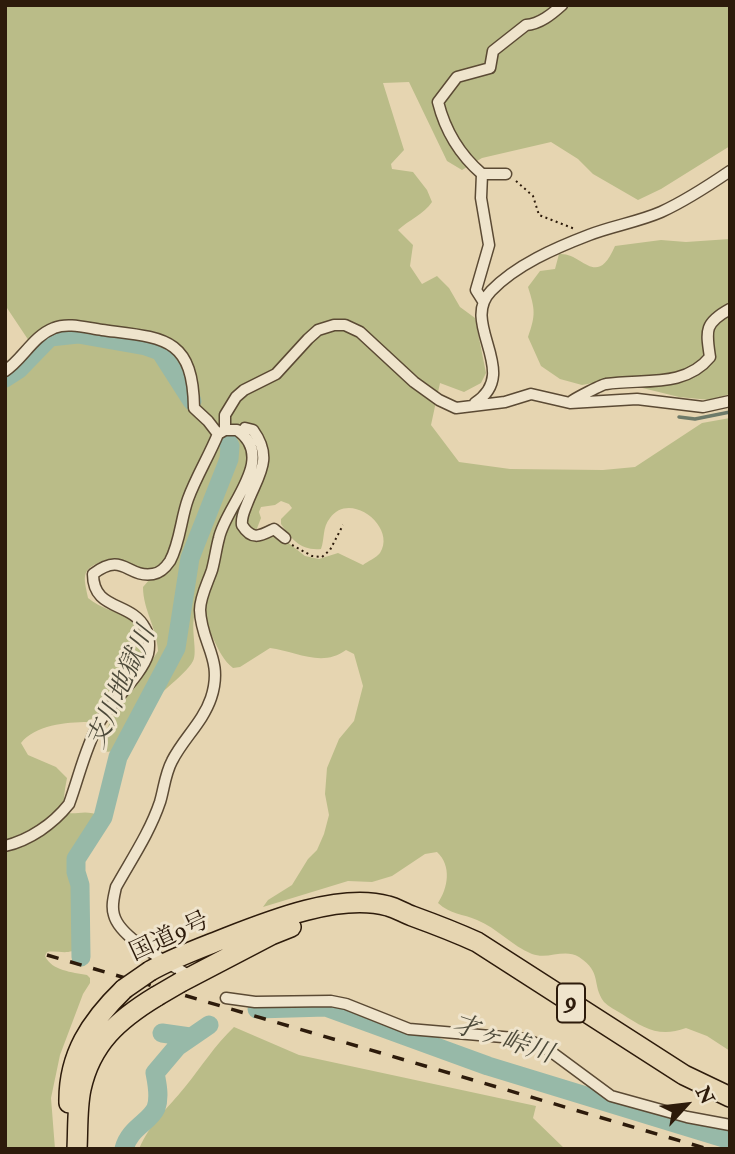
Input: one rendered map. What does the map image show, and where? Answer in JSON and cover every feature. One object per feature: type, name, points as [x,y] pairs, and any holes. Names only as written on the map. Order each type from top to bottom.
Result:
[{"type":"highway","name":"国道9号","points":[[76,1149],[69,1089],[74,1063],[92,1024],[124,989],[168,961],[268,922],[305,910],[336,904],[388,906],[448,928],[477,942],[684,1075],[730,1097]]},
{"type":"highway","name":"国道9号","points":[[76,1149],[80,1090],[89,1063],[112,1028],[135,1009],[271,934],[313,920],[353,914],[410,915]]},
{"type":"street","points":[[473,405],[487,395],[493,382],[494,367],[482,327],[483,301],[476,290],[489,245],[482,208],[482,174],[458,149],[438,102],[457,77],[489,68],[493,51],[526,25],[550,15],[562,5]]},
{"type":"street","points":[[483,301],[508,277],[541,256],[589,235],[660,212],[730,171]]},
{"type":"street","points":[[482,174],[506,174]]},
{"type":"street","points":[[570,402],[604,384],[662,381],[694,371],[710,357],[707,330],[713,319],[730,309]]},
{"type":"street","points":[[5,846],[34,835],[61,814],[69,804],[99,723],[144,664],[149,652],[147,631],[142,622],[98,595],[93,574],[104,566],[115,563],[143,574],[156,574],[168,565],[188,497],[221,432],[225,415],[236,397],[276,374],[318,330],[334,325],[360,332],[414,382],[439,400],[457,408],[505,402],[531,394],[570,402],[637,400],[703,407],[730,401]]},
{"type":"street","points":[[5,371],[41,335],[59,326],[157,338],[179,351],[191,370],[194,408],[221,432]]},
{"type":"street","points":[[242,433],[245,428],[253,430],[262,445],[264,456],[260,474],[242,515],[242,526],[252,536],[260,537],[274,529],[285,538]]},
{"type":"street","points":[[186,980],[168,961],[124,932],[114,915],[113,898],[159,803],[170,765],[202,718],[213,691],[215,664],[201,620],[200,606],[223,523],[247,480],[253,462],[252,446],[242,433],[233,429],[221,432]]},
{"type":"street","points":[[226,998],[255,1002],[346,1004],[410,1029],[526,1039],[546,1048],[611,1096],[687,1117],[730,1125]]},
{"type":"path","points":[[506,174],[533,196],[539,215],[589,235]]},
{"type":"path","points":[[285,538],[295,547],[319,558],[326,555],[343,525]]},
{"type":"green space","points":[[5,5],[730,5],[730,146],[661,189],[638,200],[593,174],[578,159],[551,142],[482,158],[462,170],[447,161],[409,82],[383,83],[404,150],[391,164],[392,169],[413,172],[427,190],[432,202],[398,230],[413,245],[410,266],[422,284],[437,276],[449,288],[460,307],[475,318],[486,373],[481,383],[464,392],[440,383],[431,425],[459,462],[510,469],[603,470],[635,467],[702,423],[730,418],[730,1051],[707,1036],[686,1028],[660,1032],[645,1027],[604,1002],[591,968],[579,957],[568,954],[532,954],[484,923],[443,907],[438,903],[446,884],[447,870],[437,852],[425,854],[392,876],[372,882],[348,881],[263,907],[268,900],[292,885],[317,850],[324,834],[329,815],[325,794],[327,768],[339,739],[354,721],[363,686],[354,654],[346,650],[328,658],[318,658],[270,648],[240,667],[233,668],[222,655],[206,625],[195,613],[195,652],[189,667],[138,716],[116,750],[103,751],[104,739],[115,713],[158,651],[143,587],[150,579],[132,564],[111,559],[94,565],[86,572],[88,598],[135,624],[143,641],[141,656],[88,722],[43,728],[21,743],[28,755],[56,767],[67,778],[64,795],[66,811],[100,816],[71,863],[77,887],[78,947],[68,952],[47,952],[45,956],[57,968],[90,978],[60,1055],[51,1098],[55,1149],[5,1149],[5,385],[24,372],[37,353],[5,305]],"holes":[[[281,501],[292,508],[281,519],[281,524],[302,546],[321,549],[330,518],[339,510],[349,508],[369,515],[377,523],[384,543],[380,553],[363,565],[338,553],[319,559],[305,556],[277,534],[256,531],[261,518],[261,507],[275,505]]]},
{"type":"green space","points":[[730,239],[730,394],[710,400],[679,397],[610,380],[582,385],[560,379],[541,366],[528,337],[534,312],[528,287],[540,271],[555,269],[559,254],[568,255],[595,267],[602,266],[615,246],[661,240],[686,242]]},
{"type":"green space","points":[[234,1027],[299,1055],[536,1106],[533,1118],[565,1149],[139,1149],[154,1123]]},
{"type":"waterway","name":"支川地獄川","points":[[5,378],[19,369],[50,337],[78,334],[160,351],[192,401]]},
{"type":"waterway","points":[[679,417],[695,419],[730,412]]},
{"type":"waterway","name":"支川地獄川","points":[[81,957],[80,885],[76,859],[103,817],[118,757],[176,648],[190,558],[229,459],[230,446],[226,439]]},
{"type":"waterway","name":"才ヶ峠川","points":[[257,1009],[326,1007],[488,1066],[730,1140]]},
{"type":"waterway","name":"才ヶ峠川","points":[[124,1149],[130,1136],[156,1108],[158,1095],[155,1073],[177,1047],[209,1025]]},
{"type":"waterway","name":"支川地獄川","points":[[162,1033],[190,1037]]},
{"type":"railway","points":[[47,955],[708,1149]]}]
